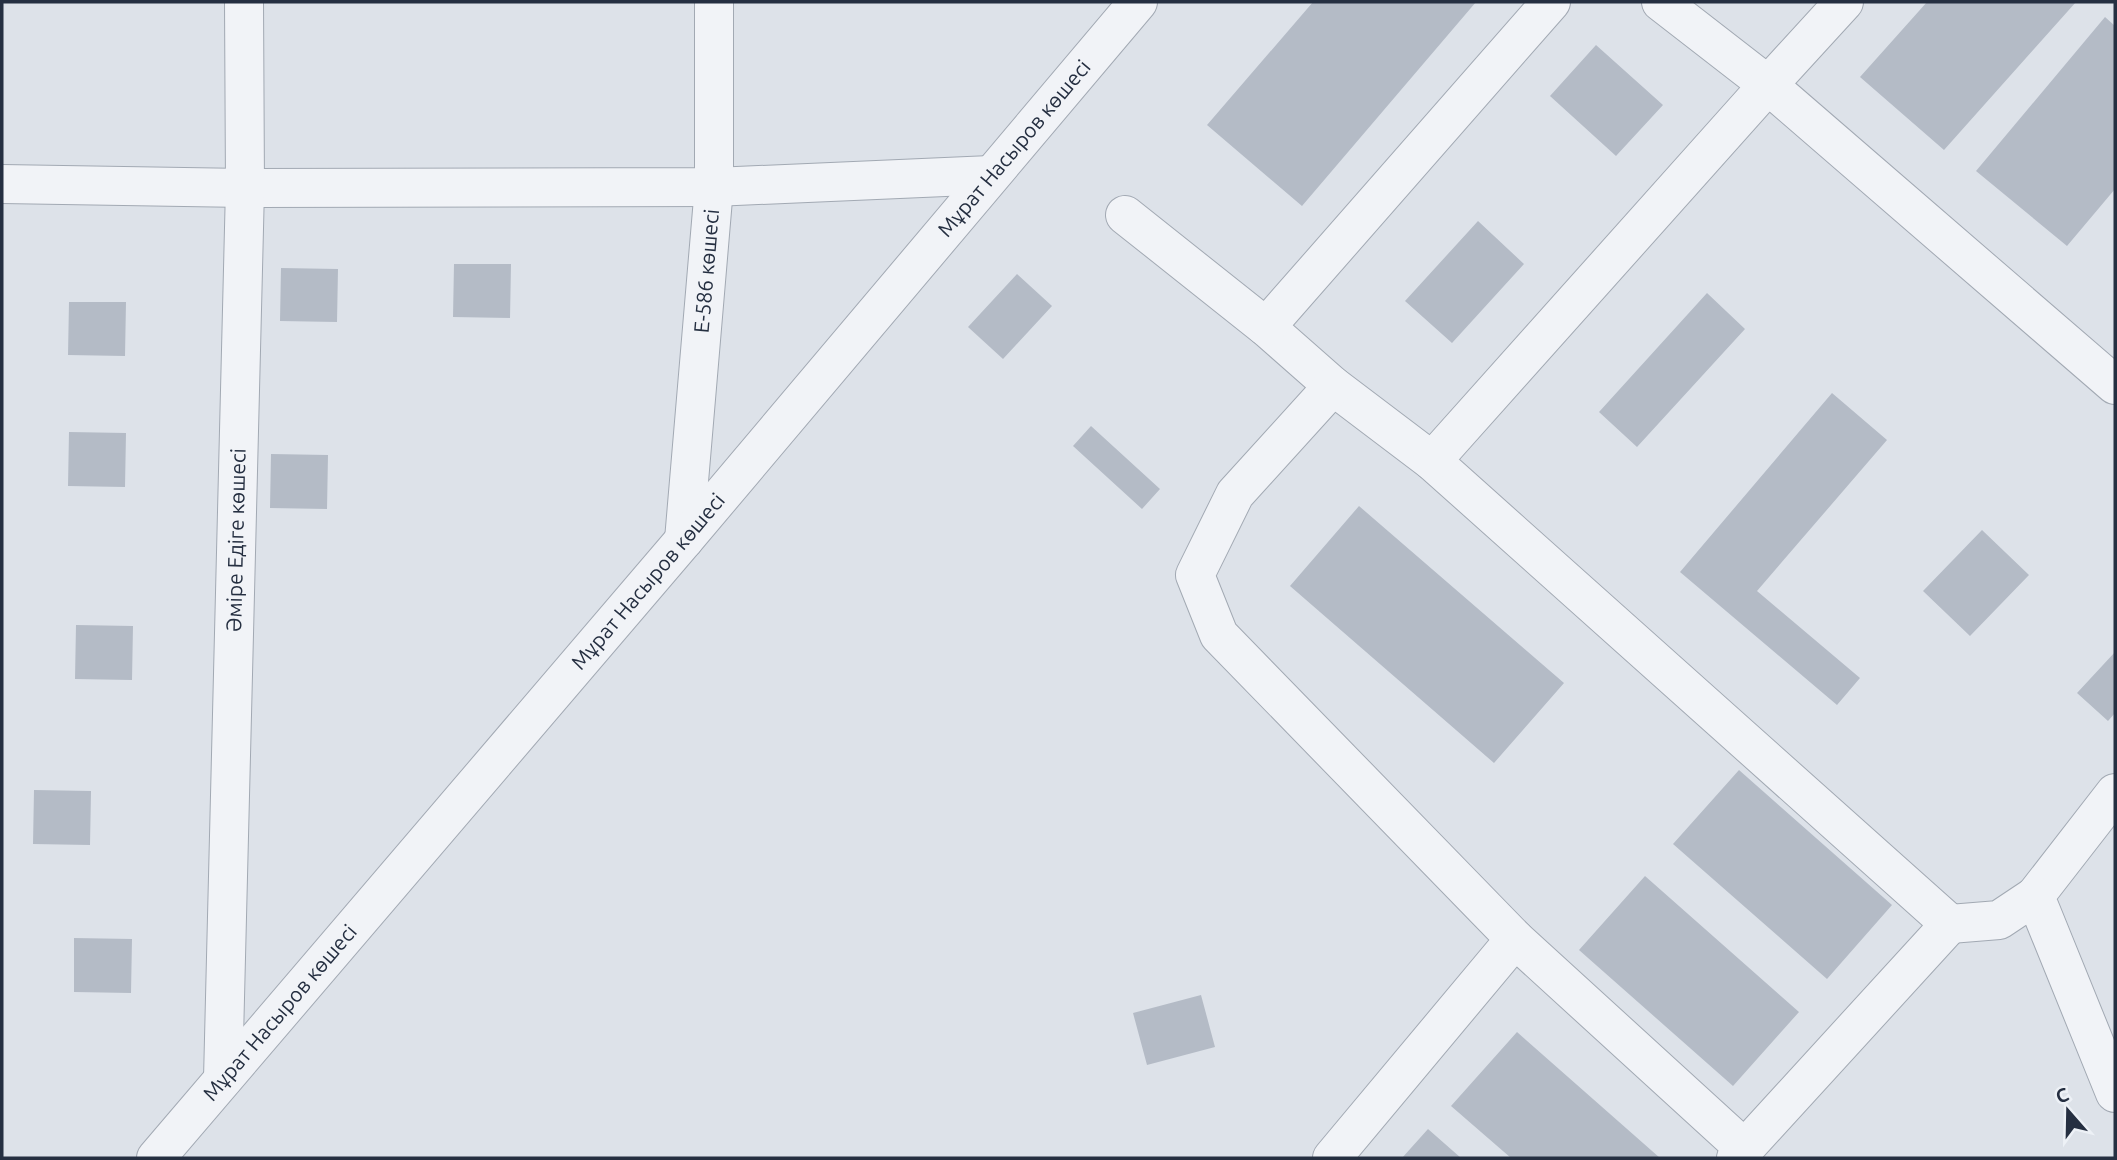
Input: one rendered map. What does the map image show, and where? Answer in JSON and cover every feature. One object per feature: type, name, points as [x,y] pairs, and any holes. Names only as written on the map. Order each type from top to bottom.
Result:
[{"type":"street","name":"Әміре Едіге көшесі","points":[[223,1079],[245,188],[244,2]]},
{"type":"street","name":"Е-586 көшесі","points":[[684,540],[714,187],[715,2]]},
{"type":"street","name":"Мұрат Насыров көшесі","points":[[156,1158],[684,540],[1138,2]]},
{"type":"street","points":[[1266,327],[1551,2]]},
{"type":"street","points":[[1661,2],[1768,85],[2115,385]]},
{"type":"street","points":[[1432,461],[1844,2]]},
{"type":"street","points":[[2,184],[245,188],[714,187],[991,175]]},
{"type":"street","points":[[1125,215],[1266,327],[1333,386],[1432,461],[1950,924]]},
{"type":"street","points":[[1333,386],[1235,494],[1195,575],[1219,635],[1515,939],[1740,1154],[1950,924],[1999,920],[2035,896],[2115,793]]},
{"type":"street","points":[[2035,896],[2115,1093]]},
{"type":"street","points":[[1332,1158],[1515,939]]},
{"type":"building","points":[[1313,2],[1476,2],[1302,206],[1207,125]]},
{"type":"building","points":[[1927,2],[2076,2],[1944,150],[1860,77]]},
{"type":"building","points":[[2105,17],[2115,26],[2115,189],[2067,246],[1976,171]]},
{"type":"building","points":[[1596,45],[1663,105],[1616,156],[1550,96]]},
{"type":"building","points":[[1478,221],[1524,264],[1452,343],[1405,301]]},
{"type":"building","points":[[454,264],[511,264],[510,318],[453,317]]},
{"type":"building","points":[[281,268],[338,269],[337,322],[280,321]]},
{"type":"building","points":[[1017,274],[1052,306],[1003,359],[968,327]]},
{"type":"building","points":[[1707,293],[1745,329],[1637,447],[1599,412]]},
{"type":"building","points":[[69,302],[126,302],[125,356],[68,355]]},
{"type":"building","points":[[1832,393],[1887,440],[1757,591],[1860,678],[1837,705],[1680,572]]},
{"type":"building","points":[[1091,426],[1160,489],[1142,509],[1073,446]]},
{"type":"building","points":[[69,432],[126,433],[125,487],[68,486]]},
{"type":"building","points":[[271,454],[328,455],[327,509],[270,508]]},
{"type":"building","points":[[1359,506],[1564,683],[1494,763],[1290,586]]},
{"type":"building","points":[[1982,530],[2029,575],[1970,636],[1923,591]]},
{"type":"building","points":[[76,625],[133,626],[132,680],[75,679]]},
{"type":"building","points":[[2115,652],[2115,713],[2108,721],[2077,693]]},
{"type":"building","points":[[1739,770],[1892,905],[1827,979],[1673,844]]},
{"type":"building","points":[[34,790],[91,791],[90,845],[33,844]]},
{"type":"building","points":[[1645,876],[1799,1012],[1733,1086],[1579,950]]},
{"type":"building","points":[[74,938],[132,939],[131,993],[74,992]]},
{"type":"building","points":[[1201,995],[1215,1047],[1147,1065],[1133,1013]]},
{"type":"building","points":[[1517,1032],[1660,1158],[1511,1158],[1451,1106]]},
{"type":"building","points":[[1428,1129],[1461,1158],[1402,1158]]}]
